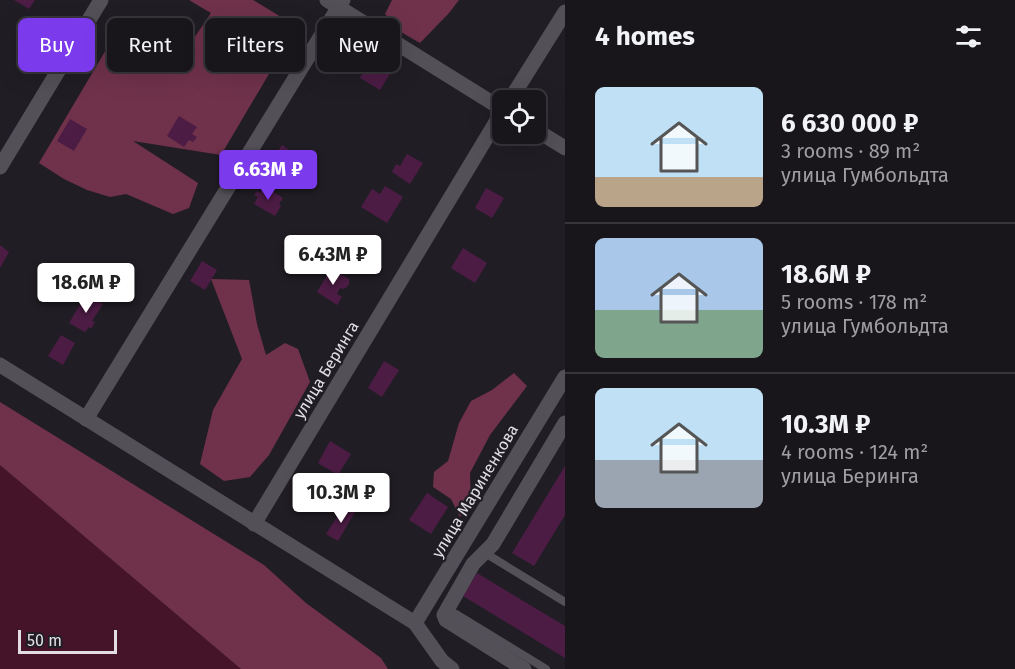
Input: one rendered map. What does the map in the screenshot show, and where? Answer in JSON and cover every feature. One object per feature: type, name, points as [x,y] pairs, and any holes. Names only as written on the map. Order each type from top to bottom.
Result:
[{"type":"street","points":[[0,167],[100,0]]},
{"type":"street","points":[[86,419],[336,2],[492,104]]},
{"type":"street","points":[[516,90],[565,12]]},
{"type":"street","name":"улица Беринга","points":[[254,524],[492,128]]},
{"type":"street","points":[[546,136],[565,148]]},
{"type":"street","points":[[0,365],[415,623],[442,661],[452,669]]},
{"type":"street","name":"улица Мариненкова","points":[[415,623],[565,377]]},
{"type":"street","points":[[525,665],[484,638],[446,620],[444,615],[472,564],[493,544],[565,423]]},
{"type":"lane","points":[[485,552],[565,602]]},
{"type":"lane","points":[[456,614],[484,638]]},
{"type":"lane","points":[[525,665],[546,669]]},
{"type":"shaded area","points":[[189,0],[253,0],[283,18],[208,18],[211,13]]},
{"type":"shaded area","points":[[392,0],[459,0],[420,43],[400,31],[400,18],[389,18],[385,14]]},
{"type":"shaded area","points":[[205,22],[205,72],[270,72],[221,155],[133,141],[198,183],[189,208],[173,214],[126,194],[110,197],[87,190],[64,179],[39,163],[93,72],[95,72],[107,48],[107,72],[193,72],[193,40]]},
{"type":"shaded area","points":[[211,279],[249,280],[257,324],[266,355],[285,343],[298,349],[310,382],[269,455],[250,477],[224,481],[200,464],[213,410],[242,359]]},
{"type":"shaded area","points":[[514,373],[527,386],[490,435],[470,473],[471,506],[460,517],[451,499],[433,487],[434,472],[448,461],[459,423],[471,401],[492,390]]},
{"type":"shaded area","points":[[0,402],[264,565],[306,603],[381,658],[388,669],[241,669],[0,465]]},
{"type":"shaded area","points":[[0,465],[241,669],[0,669]]},
{"type":"building","points":[[14,0],[35,0],[29,9]]},
{"type":"building","points":[[363,72],[391,72],[380,90],[360,78]]},
{"type":"building","points":[[179,116],[197,127],[192,134],[197,137],[193,142],[189,140],[184,147],[167,136]]},
{"type":"building","points":[[70,119],[87,129],[74,151],[57,141]]},
{"type":"building","points":[[282,145],[297,155],[286,171],[271,161]]},
{"type":"building","points":[[407,154],[423,163],[410,184],[392,172],[396,164],[400,166]]},
{"type":"building","points":[[264,186],[283,198],[275,216],[254,204],[258,197],[254,195],[257,191],[260,193]]},
{"type":"building","points":[[385,186],[403,197],[387,223],[361,207],[372,189],[380,194]]},
{"type":"building","points":[[486,188],[504,198],[492,218],[475,208]]},
{"type":"building","points":[[0,245],[9,252],[0,268]]},
{"type":"building","points":[[463,248],[487,263],[475,283],[451,268]]},
{"type":"building","points":[[202,261],[217,270],[205,290],[190,281]]},
{"type":"building","points":[[331,269],[349,279],[347,287],[340,288],[337,294],[342,297],[337,305],[317,292]]},
{"type":"building","points":[[86,294],[103,304],[92,321],[95,322],[91,329],[89,327],[85,332],[69,323]]},
{"type":"building","points":[[61,335],[75,343],[63,365],[48,356]]},
{"type":"building","points":[[384,361],[399,370],[382,397],[368,388]]},
{"type":"building","points":[[330,441],[351,454],[338,475],[318,463]]},
{"type":"building","points":[[565,466],[565,515],[534,566],[512,553]]},
{"type":"building","points":[[427,493],[448,507],[431,534],[409,520]]},
{"type":"building","points":[[344,506],[355,512],[338,541],[326,534]]},
{"type":"building","points":[[477,573],[565,626],[565,658],[463,596]]}]
